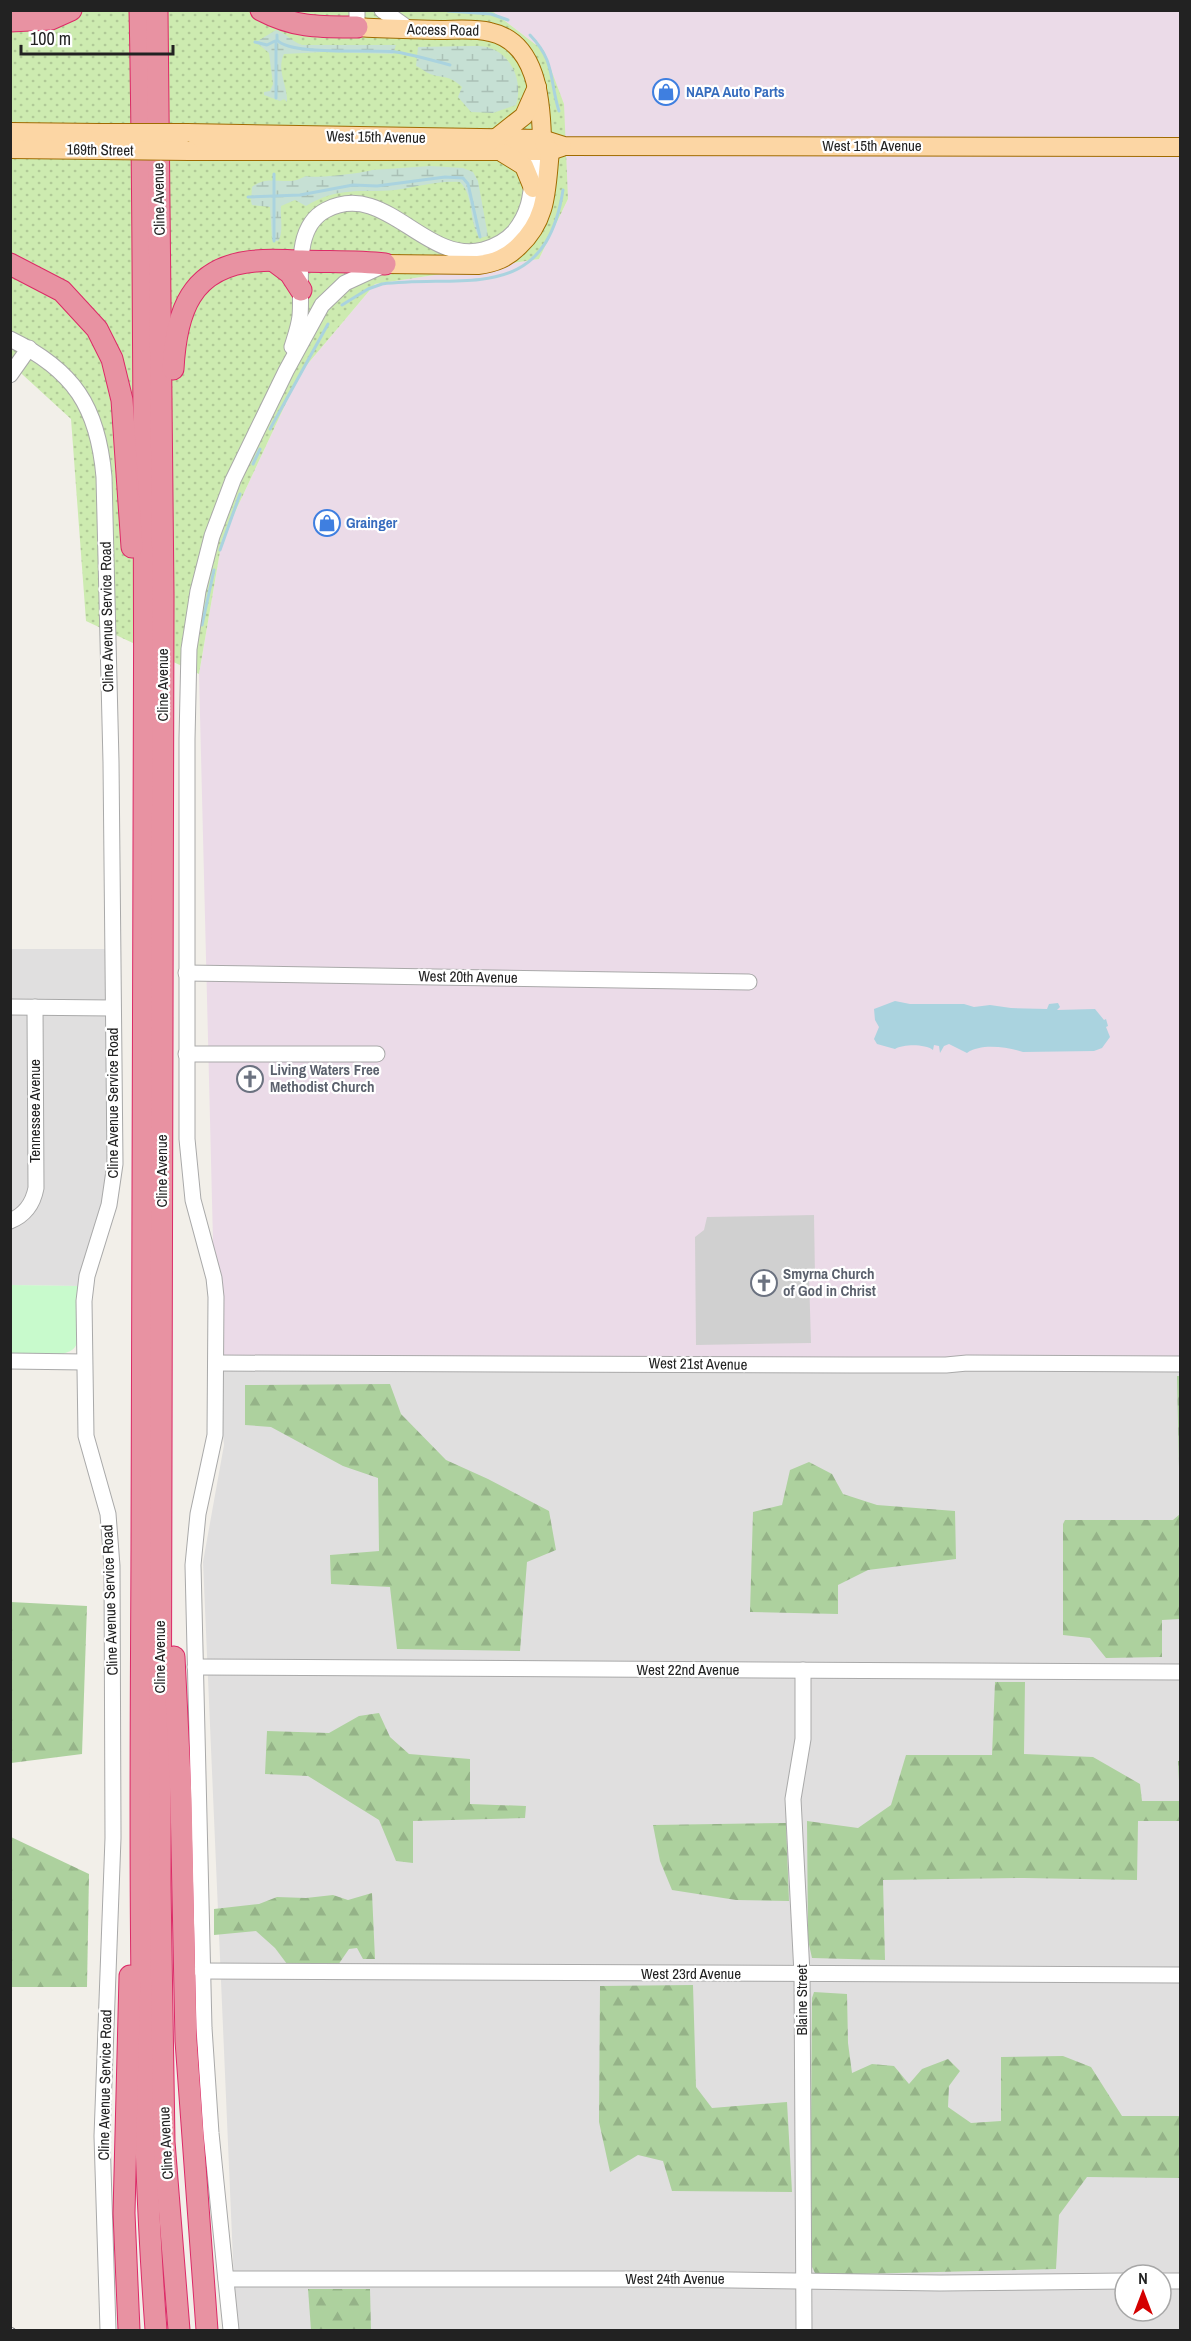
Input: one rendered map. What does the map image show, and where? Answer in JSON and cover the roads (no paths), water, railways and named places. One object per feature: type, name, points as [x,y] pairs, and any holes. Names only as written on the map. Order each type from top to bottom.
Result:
[{"type":"highway","points":[[12,20],[51,19],[71,10]]},
{"type":"highway","name":"Cline Avenue","points":[[140,10],[145,645],[141,1935],[145,2116],[156,2331]]},
{"type":"highway","name":"Cline Avenue","points":[[157,10],[163,595],[160,1884],[164,2142],[179,2331]]},
{"type":"highway","points":[[261,10],[282,21],[315,27],[357,19]]},
{"type":"highway","points":[[163,595],[175,344],[181,314],[189,297],[200,284],[224,269],[248,261],[385,264]]},
{"type":"highway","points":[[274,261],[290,273],[301,290]]},
{"type":"highway","points":[[10,264],[62,291],[97,329],[112,359],[123,400],[132,546],[145,645]]},
{"type":"highway","points":[[160,1590],[173,1635],[181,1798],[186,2041],[207,2331]]},
{"type":"highway","points":[[129,2331],[124,2213],[129,1981],[141,1935]]},
{"type":"main road","name":"Access Road","points":[[357,19],[409,29],[476,30],[503,35],[524,56],[537,87],[548,147]]},
{"type":"main road","points":[[533,188],[524,166],[499,145],[524,116],[537,87]]},
{"type":"main road","name":"169th Street","points":[[10,132],[100,141],[188,142]]},
{"type":"main road","name":"169th Street","points":[[10,149],[100,141]]},
{"type":"main road","name":"West 15th Avenue","points":[[188,142],[548,147],[1180,147]]},
{"type":"main road","name":"Cline Avenue","points":[[385,264],[478,265],[507,257],[528,238],[541,219],[548,147]]},
{"type":"street","points":[[382,10],[409,29]]},
{"type":"street","name":"Cline Avenue","points":[[286,371],[300,318],[304,239],[309,226],[327,209],[351,203],[366,204],[442,246],[458,251],[475,252],[494,248],[512,234],[524,218],[548,147]]},
{"type":"street","name":"Cline Avenue","points":[[231,2331],[211,2122],[202,1971],[193,1554],[198,1514],[215,1435],[216,1363],[215,1283],[194,1206],[188,1162],[186,973],[189,649],[193,615],[212,536],[233,480],[286,371],[326,300],[345,283],[385,264]]},
{"type":"street","name":"Cline Avenue Service Road","points":[[10,339],[47,359],[81,396],[90,410],[102,453],[111,762],[113,1186],[87,1276],[84,1301],[84,1362],[86,1436],[105,1503],[112,1566],[113,1838],[102,2136],[108,2331]]},
{"type":"street","points":[[10,375],[29,348]]},
{"type":"street","name":"West 20th Avenue","points":[[186,973],[749,982]]},
{"type":"street","points":[[10,1007],[112,1008]]},
{"type":"street","name":"Tennessee Avenue","points":[[10,1221],[24,1213],[34,1197],[36,1188],[35,1007]]},
{"type":"street","points":[[186,1054],[377,1054]]},
{"type":"street","points":[[10,1361],[84,1362]]},
{"type":"street","name":"West 21st Avenue","points":[[216,1363],[1180,1364]]},
{"type":"street","name":"West 22nd Avenue","points":[[195,1666],[1180,1672]]},
{"type":"street","name":"Blaine Street","points":[[803,1670],[803,1739],[794,1799],[802,1974],[804,2331]]},
{"type":"street","name":"West 23rd Avenue","points":[[202,1971],[1180,1975]]},
{"type":"street","name":"West 24th Avenue","points":[[226,2279],[1113,2281]]},
{"type":"water","points":[[895,1001],[910,1004],[964,1004],[974,1007],[990,1005],[1047,1009],[1049,1004],[1058,1003],[1060,1007],[1057,1010],[1095,1009],[1104,1020],[1106,1019],[1110,1037],[1102,1048],[1094,1051],[1023,1052],[1002,1047],[987,1047],[967,1053],[949,1044],[944,1046],[940,1053],[939,1046],[934,1045],[933,1050],[914,1045],[895,1049],[877,1044],[874,1039],[879,1027],[875,1020],[874,1009]]},
{"type":"waterway","points":[[448,11],[491,14],[508,20]]},
{"type":"waterway","points":[[277,35],[277,40],[285,45],[298,48],[396,52],[450,65]]},
{"type":"waterway","points":[[530,35],[548,63],[559,111]]},
{"type":"waterway","points":[[255,42],[267,45],[275,41]]},
{"type":"waterway","points":[[276,42],[276,98]]},
{"type":"waterway","points":[[274,174],[274,241]]},
{"type":"waterway","points":[[248,197],[300,195],[353,185],[377,186],[445,177],[463,178],[468,184],[480,237]]},
{"type":"waterway","points":[[342,305],[368,289],[382,284],[471,280],[497,276],[520,268],[539,252],[554,227],[563,190]]},
{"type":"waterway","points":[[270,429],[328,324]]},
{"type":"waterway","points":[[253,464],[260,449]]},
{"type":"waterway","points":[[220,550],[240,494]]},
{"type":"waterway","points":[[202,625],[214,570]]},
{"type":"place","name":"NAPA Auto Parts","points":[[666,92]]},
{"type":"place","name":"Grainger","points":[[327,523]]},
{"type":"place","name":"Living Waters Free Methodist Church","points":[[250,1079]]},
{"type":"place","name":"Smyrna Church of God in Christ","points":[[764,1283]]}]
